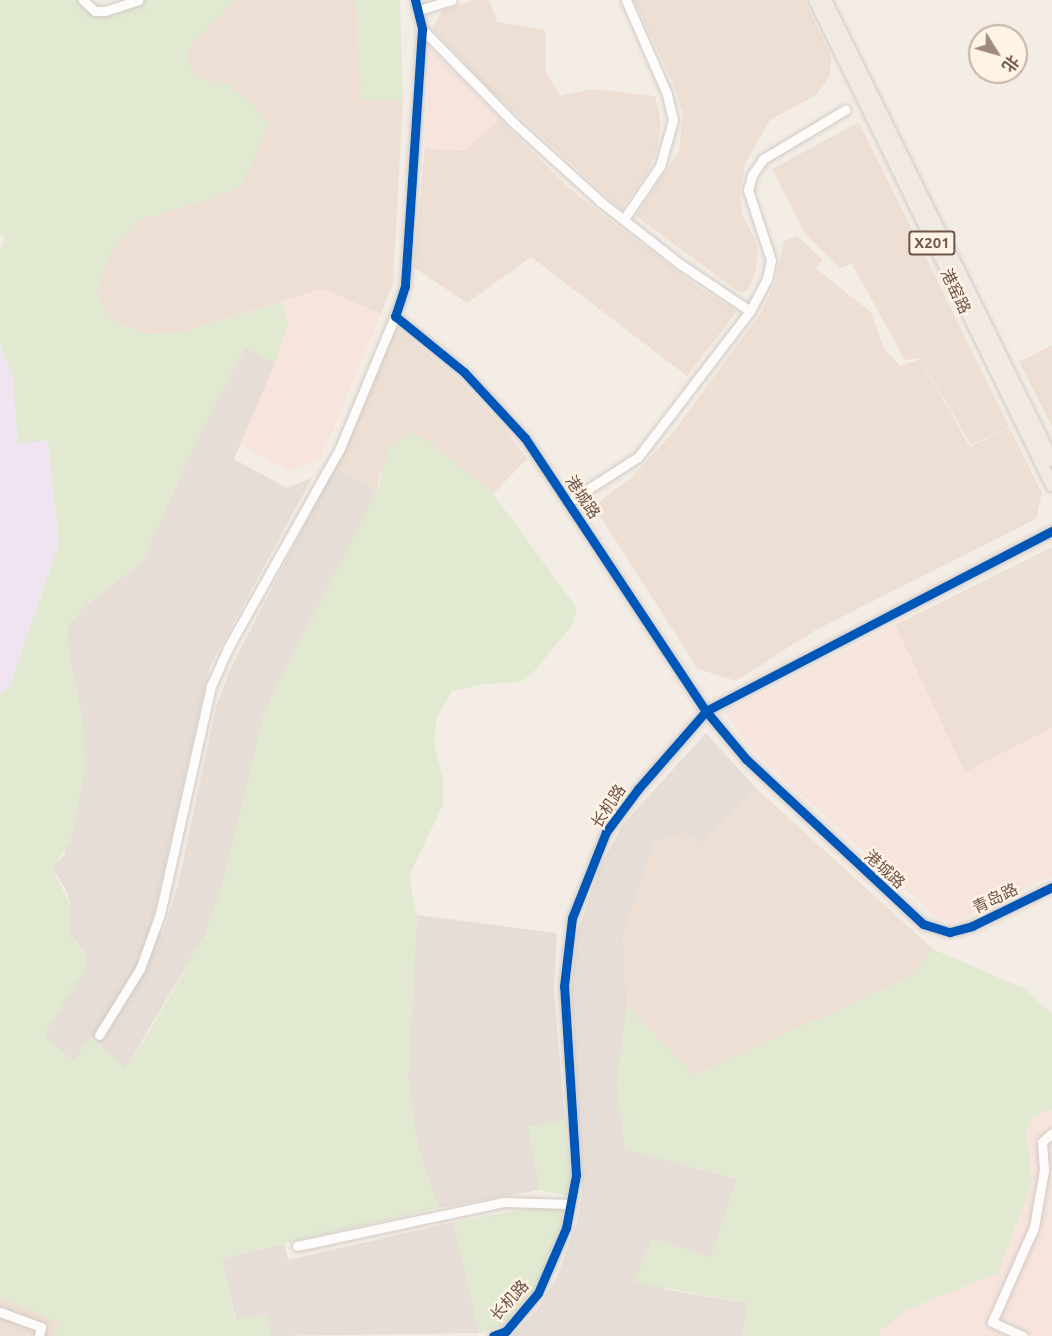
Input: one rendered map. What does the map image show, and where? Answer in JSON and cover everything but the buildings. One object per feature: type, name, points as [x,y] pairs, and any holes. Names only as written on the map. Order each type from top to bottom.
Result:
[{"type":"main road","name":"港窑路","points":[[815,0],[1052,485]]},
{"type":"main road","name":"港窑路","points":[[825,0],[1052,460]]},
{"type":"street","points":[[83,0],[94,11],[105,11],[138,0]]},
{"type":"street","points":[[99,1035],[140,969],[160,914],[211,686],[229,646],[340,448],[395,316],[405,286],[422,29],[415,0]]},
{"type":"street","points":[[419,10],[451,0]]},
{"type":"street","points":[[624,219],[660,166],[673,120],[667,94],[626,0]]},
{"type":"street","points":[[422,29],[515,124],[624,219],[680,264],[750,311]]},
{"type":"street","points":[[568,502],[638,457],[750,311],[767,279],[771,260],[748,190],[752,174],[774,149],[845,110]]},
{"type":"street","name":"港城路","points":[[395,316],[464,372],[525,438],[706,711],[772,787],[923,924],[950,932]]},
{"type":"street","name":"长机路","points":[[493,1336],[506,1331],[538,1293],[566,1228],[576,1175],[564,986],[572,918],[606,832],[638,789],[706,711],[1052,531]]},
{"type":"street","name":"青岛路","points":[[950,932],[972,926],[1052,887]]},
{"type":"street","points":[[1023,1336],[992,1322],[1034,1227],[1044,1170],[1042,1142],[1052,1133]]},
{"type":"street","points":[[297,1246],[504,1202],[571,1204]]},
{"type":"street","points":[[0,1312],[41,1328],[39,1336]]},
{"type":"shaded area","points":[[235,0],[356,0],[362,100],[403,101],[393,283],[381,314],[322,289],[184,332],[150,334],[113,321],[96,294],[108,255],[138,220],[227,194],[211,84],[192,72],[185,56],[191,45]]},
{"type":"shaded area","points":[[474,0],[489,0],[497,22],[545,30],[546,72],[560,96],[592,89],[655,96],[661,124],[657,150],[647,173],[621,209],[486,86],[432,28],[443,10]]},
{"type":"shaded area","points":[[634,0],[804,0],[831,55],[830,76],[816,95],[770,120],[745,164],[740,193],[742,213],[758,246],[756,270],[748,291],[740,293],[636,216],[679,151],[683,113],[674,85]]},
{"type":"shaded area","points":[[430,48],[499,119],[464,151],[425,148]]},
{"type":"shaded area","points":[[499,119],[571,190],[702,290],[737,311],[687,376],[531,257],[467,303],[413,267],[425,148],[464,151]]},
{"type":"shaded area","points":[[859,122],[1009,426],[971,445],[920,358],[905,360],[852,264],[840,268],[805,234],[772,169]]},
{"type":"shaded area","points":[[797,236],[823,260],[815,268],[872,313],[883,347],[900,366],[920,359],[970,447],[1009,427],[1042,493],[1036,519],[814,631],[736,681],[698,669],[598,513],[600,501],[632,477],[671,435],[761,313],[776,280],[784,241]]},
{"type":"shaded area","points":[[322,289],[381,314],[321,458],[290,472],[240,444],[288,323],[282,302]]},
{"type":"shaded area","points":[[395,326],[460,381],[506,430],[527,459],[493,494],[431,443],[380,473],[377,491],[334,467]]},
{"type":"shaded area","points":[[0,345],[13,376],[18,443],[48,440],[59,544],[10,686],[0,694]]},
{"type":"shaded area","points":[[1052,345],[1052,427],[1019,362]]},
{"type":"shaded area","points":[[245,347],[275,363],[234,459],[287,488],[312,478],[210,666],[151,928],[163,932],[178,885],[216,707],[229,672],[334,467],[377,491],[327,593],[205,935],[125,1069],[91,1037],[74,1062],[44,1036],[79,944],[71,938],[71,907],[66,890],[52,867],[65,854],[83,721],[67,644],[68,625],[85,606],[142,562],[193,448]]},
{"type":"shaded area","points":[[1052,547],[1052,728],[965,773],[895,625]]},
{"type":"shaded area","points":[[895,625],[965,772],[1052,728],[1052,876],[951,924],[932,914],[750,747],[725,713]]},
{"type":"shaded area","points":[[706,733],[757,789],[703,843],[682,833],[654,843],[623,934],[627,1006],[617,1085],[625,1149],[737,1179],[711,1258],[662,1289],[748,1303],[742,1336],[512,1336],[538,1309],[557,1277],[577,1222],[582,1193],[571,985],[578,931],[600,867],[623,824]]},
{"type":"shaded area","points":[[757,789],[933,949],[910,977],[694,1075],[627,1006],[623,934],[654,843],[682,833],[703,843]]},
{"type":"shaded area","points":[[417,915],[557,933],[554,991],[565,1120],[529,1127],[540,1190],[438,1208],[417,1144],[408,1077]]},
{"type":"shaded area","points":[[1052,1110],[1052,1336],[880,1336],[879,1332],[906,1310],[998,1273],[1032,1182],[1026,1130],[1033,1117]]},
{"type":"shaded area","points":[[454,1222],[479,1333],[271,1336],[266,1314],[236,1321],[222,1258],[284,1244],[288,1260]]},
{"type":"shaded area","points":[[0,1297],[38,1310],[62,1323],[53,1336],[0,1336]]},
{"type":"green space","points":[[0,0],[80,0],[86,9],[99,16],[134,8],[144,0],[235,0],[191,45],[185,57],[192,72],[211,84],[224,81],[254,105],[268,125],[244,182],[227,194],[138,220],[108,255],[96,294],[113,321],[150,334],[184,332],[282,302],[288,323],[275,363],[245,347],[193,448],[142,562],[85,606],[68,625],[67,644],[83,721],[85,770],[71,842],[52,868],[71,907],[71,938],[87,954],[85,969],[44,1035],[74,1062],[90,1037],[125,1068],[152,1027],[205,935],[224,879],[264,712],[377,491],[390,445],[410,434],[431,443],[493,494],[577,608],[573,624],[532,674],[520,682],[486,684],[452,691],[437,717],[434,744],[443,779],[443,805],[409,876],[417,915],[408,1077],[417,1144],[438,1208],[222,1258],[235,1321],[266,1314],[271,1336],[53,1336],[61,1323],[0,1297],[0,694],[10,686],[59,544],[48,440],[18,444],[13,376],[0,345],[0,250],[5,239],[0,234]]},
{"type":"green space","points":[[356,0],[400,0],[403,101],[362,100]]},
{"type":"green space","points":[[933,949],[1025,989],[1052,1014],[1052,1110],[1033,1117],[1026,1130],[1032,1182],[998,1273],[906,1310],[879,1332],[880,1336],[742,1336],[748,1303],[634,1282],[653,1238],[711,1258],[737,1179],[625,1149],[617,1085],[627,1006],[694,1075],[910,977]]},
{"type":"green space","points":[[565,1120],[571,1174],[568,1196],[540,1190],[528,1127]]},
{"type":"green space","points":[[544,1206],[564,1208],[559,1231],[535,1289],[504,1325],[479,1333],[454,1222]]},
{"type":"cycle path","points":[[415,0],[422,29],[405,286],[395,316],[464,372],[525,438],[706,711],[746,759],[923,924],[950,932],[972,926],[1052,887]]},
{"type":"cycle path","points":[[493,1336],[506,1331],[538,1293],[566,1228],[576,1175],[564,986],[572,918],[606,832],[638,789],[706,711],[1052,531]]}]
